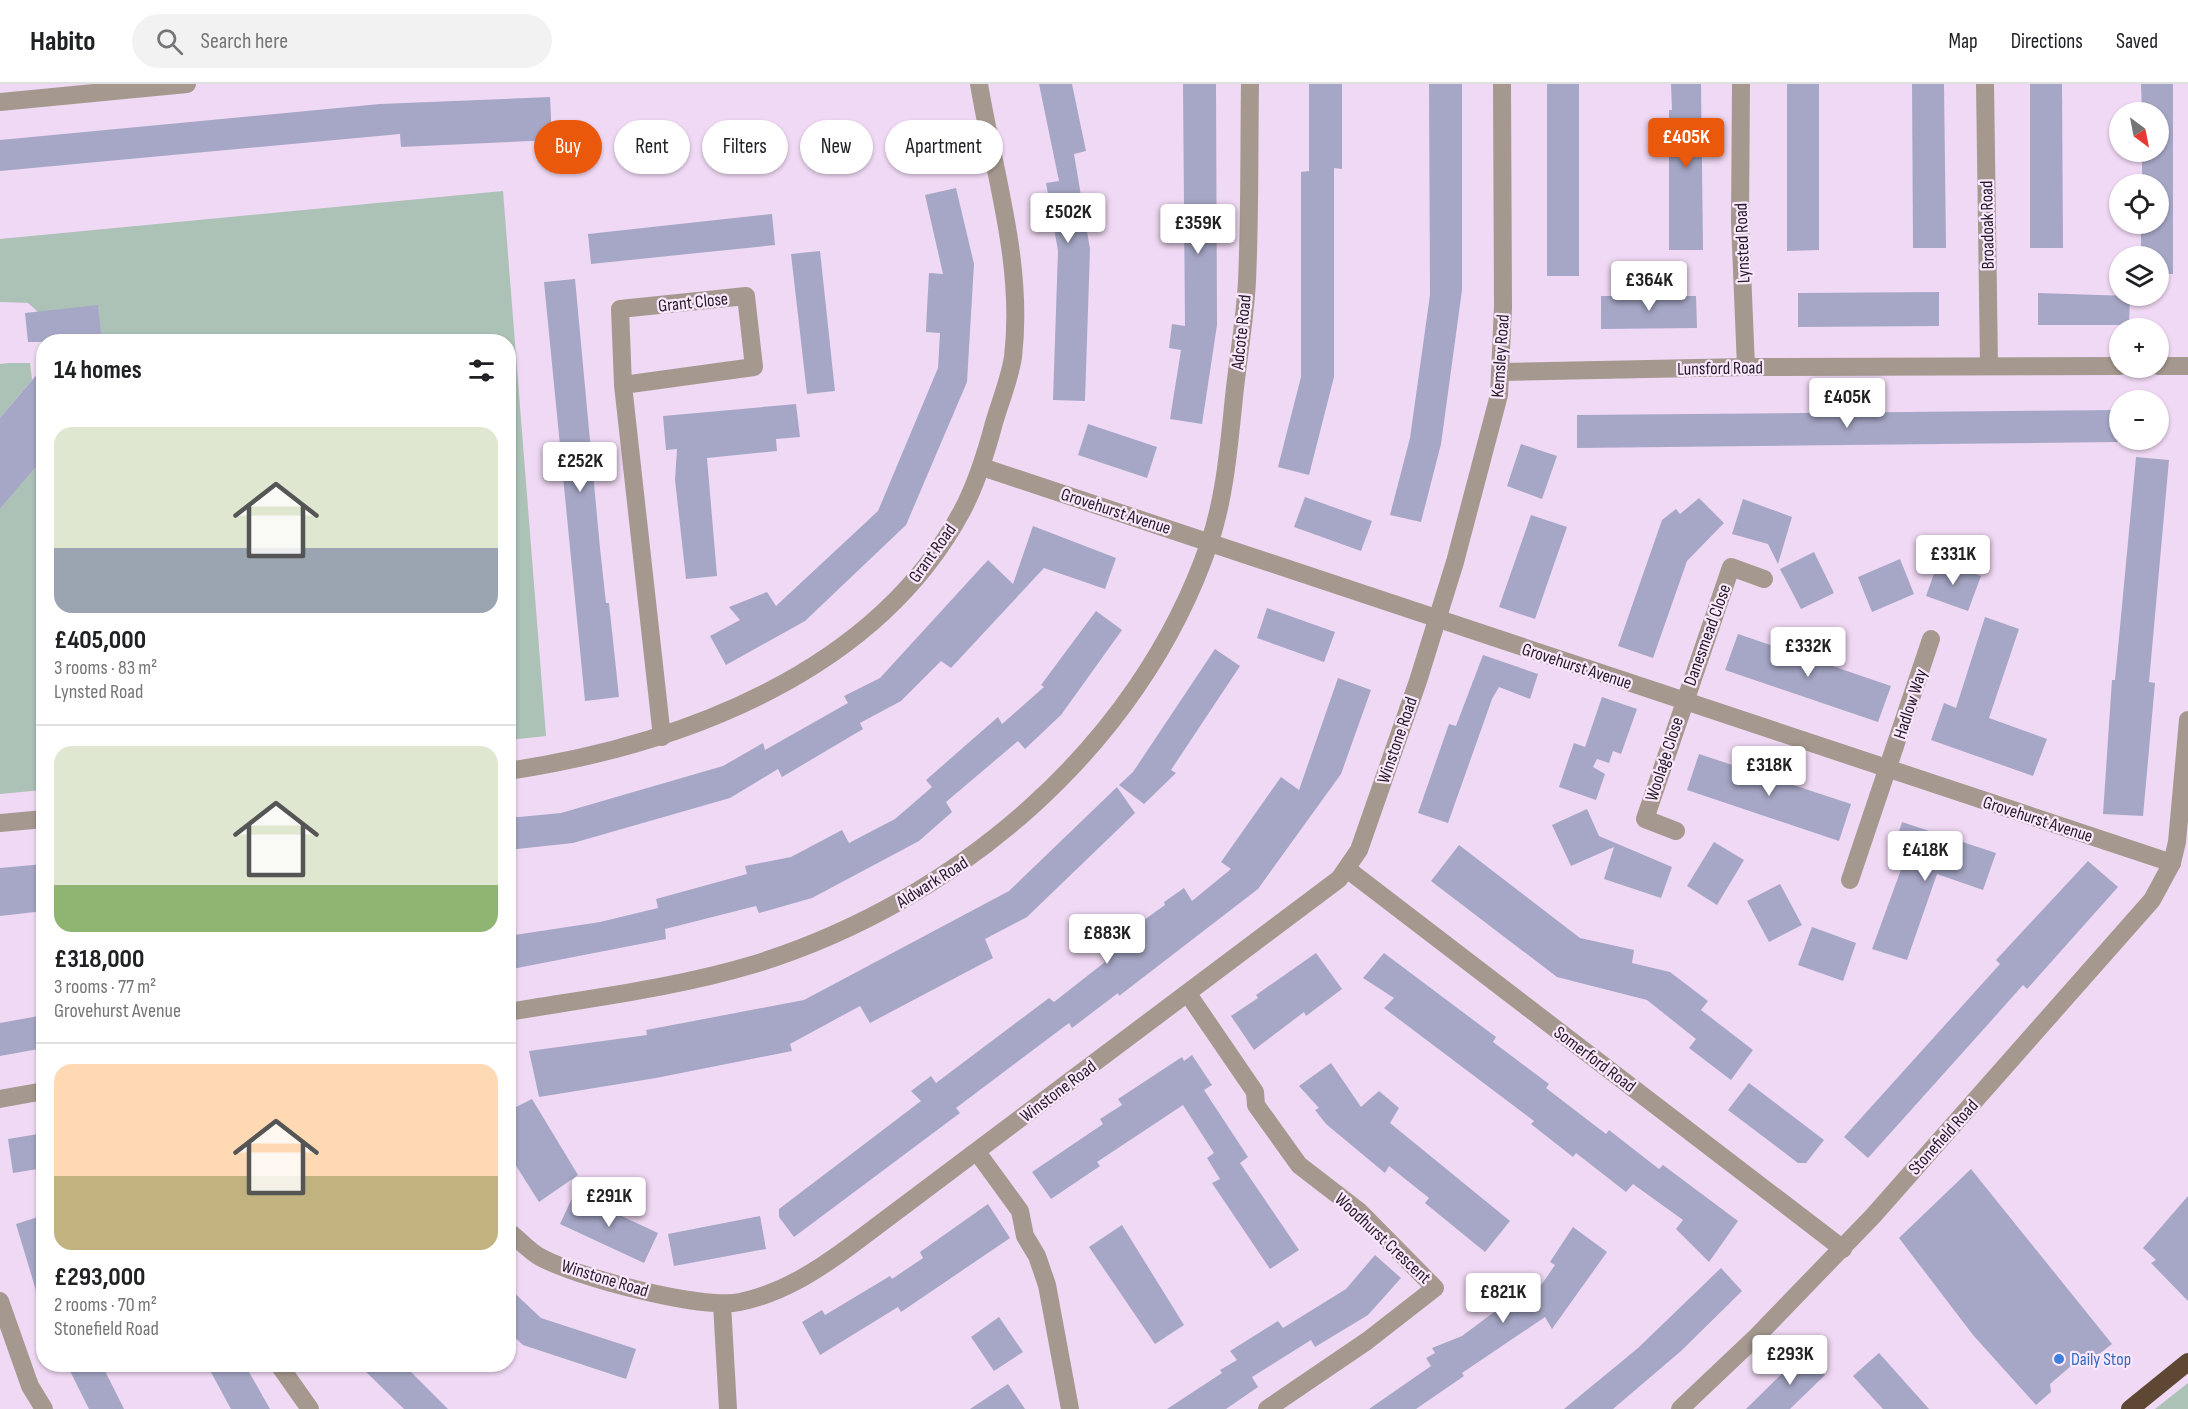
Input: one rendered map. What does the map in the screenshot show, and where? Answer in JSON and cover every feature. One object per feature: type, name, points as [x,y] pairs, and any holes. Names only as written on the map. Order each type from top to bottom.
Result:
[{"type":"highway","points":[[2130,1409],[2188,1362]]},
{"type":"street","points":[[0,102],[187,84]]},
{"type":"street","name":"Grant Road","points":[[516,770],[570,761],[662,737],[765,693],[813,664],[868,626],[919,574],[941,546],[963,510],[982,467],[1013,358],[1015,266],[979,84]]},
{"type":"street","name":"Adcote Road","points":[[1209,542],[1228,454],[1247,283],[1250,84]]},
{"type":"street","name":"Kemsley Road","points":[[1438,619],[1492,424],[1501,372],[1502,84]]},
{"type":"street","name":"Lynsted Road","points":[[1741,84],[1740,222],[1746,367]]},
{"type":"street","name":"Broadoak Road","points":[[1985,84],[1989,366]]},
{"type":"street","name":"Grant Close","points":[[623,385],[754,367],[746,296],[620,309],[623,385],[662,737]]},
{"type":"street","name":"Lunsford Road","points":[[1501,372],[1746,367],[2109,366]]},
{"type":"street","points":[[2169,366],[2188,366]]},
{"type":"street","name":"Grovehurst Avenue","points":[[982,467],[2172,863]]},
{"type":"street","name":"Aldwark Road","points":[[516,1011],[658,987],[754,964],[844,931],[889,909],[959,865],[997,837],[1034,805],[1091,745],[1120,708],[1168,633],[1209,542]]},
{"type":"street","name":"Danesmead Close","points":[[1683,701],[1731,567],[1764,579]]},
{"type":"street","name":"Winstone Road","points":[[516,1238],[540,1257],[626,1288],[722,1304],[760,1297],[811,1274],[1331,888],[1359,850],[1438,619]]},
{"type":"street","name":"Hadlow Way","points":[[1850,880],[1931,639]]},
{"type":"street","name":"Woolage Close","points":[[1676,831],[1645,819],[1683,701]]},
{"type":"street","name":"Stonefield Road","points":[[1680,1409],[1757,1336],[1843,1249],[2152,900],[2172,863],[2177,842],[2188,720]]},
{"type":"street","points":[[0,823],[36,820]]},
{"type":"street","name":"Somerford Road","points":[[1347,869],[1843,1249]]},
{"type":"street","name":"Woodhurst Crescent","points":[[1188,994],[1255,1092],[1257,1106],[1299,1164],[1360,1212],[1435,1288],[1367,1341],[1267,1409]]},
{"type":"street","points":[[0,1099],[36,1092]]},
{"type":"street","points":[[977,1152],[1020,1211],[1025,1236],[1037,1256],[1047,1286],[1070,1409]]},
{"type":"street","points":[[0,1301],[30,1386],[44,1409]]},
{"type":"street","points":[[722,1304],[728,1409]]},
{"type":"street","points":[[284,1372],[310,1409]]},
{"type":"green space","points":[[503,191],[514,334],[85,334],[38,312],[28,303],[0,302],[0,239]]},
{"type":"green space","points":[[516,356],[546,736],[516,739]]},
{"type":"green space","points":[[30,363],[32,380],[0,418],[0,364]]},
{"type":"green space","points":[[36,465],[36,791],[0,794],[0,509]]},
{"type":"green space","points":[[2188,1383],[2188,1409],[2155,1409]]},
{"type":"building","points":[[1039,84],[1072,84],[1086,151],[1074,154],[1090,249],[1085,401],[1053,400],[1058,251],[1046,183],[1059,181]]},
{"type":"building","points":[[1183,84],[1216,84],[1217,325],[1202,424],[1170,419],[1181,350],[1169,348],[1172,324],[1185,326]]},
{"type":"building","points":[[1309,84],[1342,84],[1342,169],[1334,168],[1334,377],[1309,475],[1278,467],[1301,377],[1301,172],[1309,171]]},
{"type":"building","points":[[1429,84],[1462,84],[1462,290],[1441,444],[1421,522],[1390,515],[1410,438],[1430,295]]},
{"type":"building","points":[[1547,84],[1579,84],[1579,276],[1547,276]]},
{"type":"building","points":[[1671,84],[1701,84],[1703,250],[1669,250]]},
{"type":"building","points":[[1787,84],[1819,84],[1819,250],[1787,251]]},
{"type":"building","points":[[1912,84],[1944,84],[1946,248],[1913,248]]},
{"type":"building","points":[[2030,84],[2062,84],[2063,248],[2030,248]]},
{"type":"building","points":[[2141,84],[2173,84],[2173,274],[2169,274],[2169,246],[2141,246],[2141,234],[2169,234],[2169,174],[2142,174],[2142,162],[2169,162],[2169,102],[2142,102]]},
{"type":"building","points":[[550,97],[551,120],[534,120],[534,141],[401,147],[400,134],[0,171],[0,140],[380,104]]},
{"type":"building","points":[[956,188],[974,264],[967,382],[906,525],[805,621],[726,665],[710,636],[740,620],[729,607],[767,592],[776,606],[878,511],[938,368],[940,333],[926,332],[927,309],[929,273],[943,274],[925,195]]},
{"type":"building","points":[[772,214],[775,245],[591,264],[588,234]]},
{"type":"building","points":[[820,251],[835,391],[807,394],[791,254]]},
{"type":"building","points":[[575,279],[600,548],[606,603],[609,603],[619,697],[585,701],[544,282]]},
{"type":"building","points":[[1939,292],[1939,326],[1798,327],[1798,293]]},
{"type":"building","points":[[2038,293],[2109,295],[2109,306],[2130,306],[2129,318],[2109,318],[2109,325],[2038,325]]},
{"type":"building","points":[[1601,296],[1696,296],[1697,328],[1601,329]]},
{"type":"building","points":[[98,305],[101,334],[36,334],[36,342],[28,342],[25,313]]},
{"type":"building","points":[[36,375],[36,466],[0,509],[0,418]]},
{"type":"building","points":[[796,404],[800,437],[776,439],[777,451],[707,458],[717,576],[686,579],[675,480],[677,449],[666,450],[663,416]]},
{"type":"building","points":[[2109,410],[2109,442],[1577,448],[1577,415]]},
{"type":"building","points":[[1088,424],[1157,447],[1147,478],[1078,455]]},
{"type":"building","points":[[1521,444],[1557,456],[1542,499],[1507,486]]},
{"type":"building","points":[[2136,457],[2169,460],[2149,682],[2155,683],[2143,816],[2103,814],[2112,680],[2115,680]]},
{"type":"building","points":[[1305,497],[1372,521],[1361,551],[1294,527]]},
{"type":"building","points":[[1699,498],[1724,523],[1687,561],[1653,658],[1618,646],[1662,520],[1676,509],[1680,514]]},
{"type":"building","points":[[1743,499],[1792,517],[1778,564],[1768,544],[1732,534]]},
{"type":"building","points":[[1531,515],[1567,527],[1535,619],[1499,607]]},
{"type":"building","points":[[1033,526],[1116,558],[1105,589],[1044,568],[951,668],[941,661],[901,701],[860,723],[863,729],[782,777],[778,769],[730,798],[573,843],[516,849],[516,817],[561,813],[723,766],[763,743],[765,750],[848,703],[844,696],[880,678],[988,560],[1013,584]]},
{"type":"building","points":[[1814,552],[1834,593],[1801,609],[1780,569]]},
{"type":"building","points":[[1900,559],[1914,594],[1872,612],[1858,577]]},
{"type":"building","points":[[1939,560],[1981,576],[1968,611],[1926,596]]},
{"type":"building","points":[[1267,608],[1335,632],[1324,662],[1257,638]]},
{"type":"building","points":[[1096,611],[1122,630],[1061,715],[1025,749],[1018,741],[946,802],[952,812],[919,841],[812,898],[759,913],[756,906],[665,929],[666,939],[516,968],[516,935],[600,922],[658,908],[656,899],[747,874],[745,866],[791,857],[842,830],[849,843],[895,819],[932,787],[926,780],[998,717],[1002,724],[1044,687],[1041,685]]},
{"type":"building","points":[[1985,617],[2019,629],[1989,718],[2047,739],[2033,776],[1931,740],[1944,703],[1956,708]]},
{"type":"building","points":[[1738,634],[1891,686],[1878,722],[1725,670]]},
{"type":"building","points":[[1215,649],[1240,666],[1171,770],[1176,773],[1144,804],[1119,785],[1133,772]]},
{"type":"building","points":[[1483,655],[1538,674],[1530,699],[1499,687],[1492,699],[1448,823],[1418,813],[1449,724],[1456,726]]},
{"type":"building","points":[[1338,678],[1371,690],[1341,774],[1258,889],[1119,996],[1118,993],[1072,1028],[1069,1023],[956,1108],[960,1113],[794,1237],[779,1217],[779,1209],[921,1101],[911,1091],[931,1076],[936,1083],[1049,998],[1054,1002],[1105,962],[1099,952],[1165,905],[1164,902],[1184,888],[1192,901],[1231,869],[1221,862],[1281,777],[1299,790]]},
{"type":"building","points":[[1602,697],[1637,709],[1621,754],[1613,751],[1609,763],[1597,759],[1593,767],[1605,774],[1596,800],[1559,787],[1574,743],[1585,747]]},
{"type":"building","points":[[1699,754],[1851,804],[1839,841],[1687,790]]},
{"type":"building","points":[[1117,787],[1135,813],[1027,917],[985,939],[993,958],[870,1023],[860,1006],[790,1044],[792,1051],[656,1078],[539,1097],[529,1051],[647,1035],[646,1030],[804,1000],[1009,891]]},
{"type":"building","points":[[1587,809],[1599,836],[1672,867],[1661,898],[1604,879],[1614,847],[1571,866],[1552,825]]},
{"type":"building","points":[[1902,822],[1996,853],[1983,890],[1937,874],[1907,960],[1872,949],[1903,864],[1890,859]]},
{"type":"building","points":[[1714,842],[1744,860],[1717,905],[1687,886]]},
{"type":"building","points":[[1459,845],[1580,938],[1634,950],[1632,963],[1670,972],[1708,1001],[1701,1010],[1753,1050],[1731,1080],[1689,1048],[1696,1039],[1647,1000],[1557,977],[1431,881]]},
{"type":"building","points":[[2088,861],[2118,887],[2027,989],[2023,985],[1868,1158],[1844,1137],[2000,964],[1996,960]]},
{"type":"building","points":[[36,865],[36,912],[0,916],[0,868]]},
{"type":"building","points":[[1780,884],[1802,925],[1769,942],[1747,901]]},
{"type":"building","points":[[1812,927],[1856,943],[1843,981],[1798,965]]},
{"type":"building","points":[[1316,953],[1342,989],[1306,1016],[1304,1012],[1254,1050],[1231,1016],[1258,998],[1256,995]]},
{"type":"building","points":[[1384,953],[1496,1037],[1493,1042],[1549,1084],[1546,1088],[1606,1134],[1609,1130],[1659,1169],[1663,1165],[1738,1221],[1709,1262],[1676,1229],[1683,1220],[1633,1184],[1626,1192],[1576,1153],[1573,1157],[1531,1124],[1534,1121],[1384,1008],[1394,998],[1363,978]]},
{"type":"building","points":[[36,1016],[36,1049],[0,1056],[0,1023]]},
{"type":"building","points":[[1192,1055],[1212,1085],[1204,1090],[1248,1157],[1240,1163],[1299,1250],[1270,1269],[1212,1183],[1220,1179],[1207,1158],[1214,1153],[1183,1105],[1097,1162],[1100,1166],[1051,1199],[1032,1172],[1103,1124],[1100,1119],[1122,1105],[1118,1099],[1182,1057],[1184,1061]]},
{"type":"building","points":[[1331,1063],[1361,1107],[1379,1091],[1399,1108],[1390,1123],[1510,1221],[1485,1252],[1425,1203],[1429,1198],[1389,1166],[1385,1173],[1326,1124],[1315,1110],[1319,1108],[1299,1086]]},
{"type":"building","points":[[1749,1083],[1824,1140],[1806,1163],[1798,1163],[1728,1110]]},
{"type":"building","points":[[532,1099],[578,1175],[539,1202],[516,1166],[516,1107]]},
{"type":"building","points":[[36,1134],[36,1169],[13,1173],[8,1139]]},
{"type":"building","points":[[1971,1169],[2112,1344],[2094,1358],[2085,1354],[2050,1384],[2051,1392],[2036,1405],[1973,1335],[1899,1238]]},
{"type":"building","points":[[574,1194],[658,1233],[644,1263],[560,1224]]},
{"type":"building","points":[[2188,1196],[2188,1301],[2151,1263],[2156,1260],[2143,1248]]},
{"type":"building","points":[[988,1204],[1010,1238],[901,1312],[898,1307],[820,1355],[802,1322],[822,1310],[825,1315],[890,1276],[892,1279],[923,1258],[920,1252]]},
{"type":"building","points":[[760,1216],[766,1249],[674,1266],[668,1234]]},
{"type":"building","points":[[36,1218],[36,1290],[16,1224]]},
{"type":"building","points":[[1122,1225],[1184,1325],[1155,1344],[1089,1247]]},
{"type":"building","points":[[1573,1227],[1607,1252],[1552,1329],[1545,1317],[1462,1373],[1464,1376],[1416,1409],[1369,1409],[1431,1366],[1426,1358],[1435,1353],[1432,1348],[1462,1336],[1517,1295],[1526,1307],[1555,1265],[1550,1262]]},
{"type":"building","points":[[1375,1255],[1401,1278],[1368,1315],[1315,1347],[1311,1340],[1252,1377],[1258,1387],[1226,1409],[1167,1409],[1222,1373],[1220,1370],[1237,1360],[1230,1351],[1278,1321],[1283,1328],[1346,1289]]},
{"type":"building","points":[[1721,1268],[1742,1291],[1681,1351],[1613,1409],[1564,1409],[1638,1348]]},
{"type":"building","points":[[516,1295],[541,1318],[636,1349],[626,1379],[523,1345],[516,1338]]},
{"type":"building","points":[[999,1317],[1023,1352],[994,1371],[971,1337]]},
{"type":"building","points":[[1804,1352],[1825,1375],[1790,1409],[1746,1409]]},
{"type":"building","points":[[1879,1353],[1929,1409],[1883,1409],[1853,1376]]},
{"type":"building","points":[[70,1372],[106,1372],[124,1409],[89,1409]]},
{"type":"building","points":[[211,1372],[249,1372],[270,1409],[231,1409]]},
{"type":"building","points":[[366,1372],[411,1372],[448,1409],[404,1409]]},
{"type":"building","points":[[1008,1384],[1025,1409],[970,1409]]},
{"type":"place","name":"Daily Stop","points":[[2059,1359]]}]
